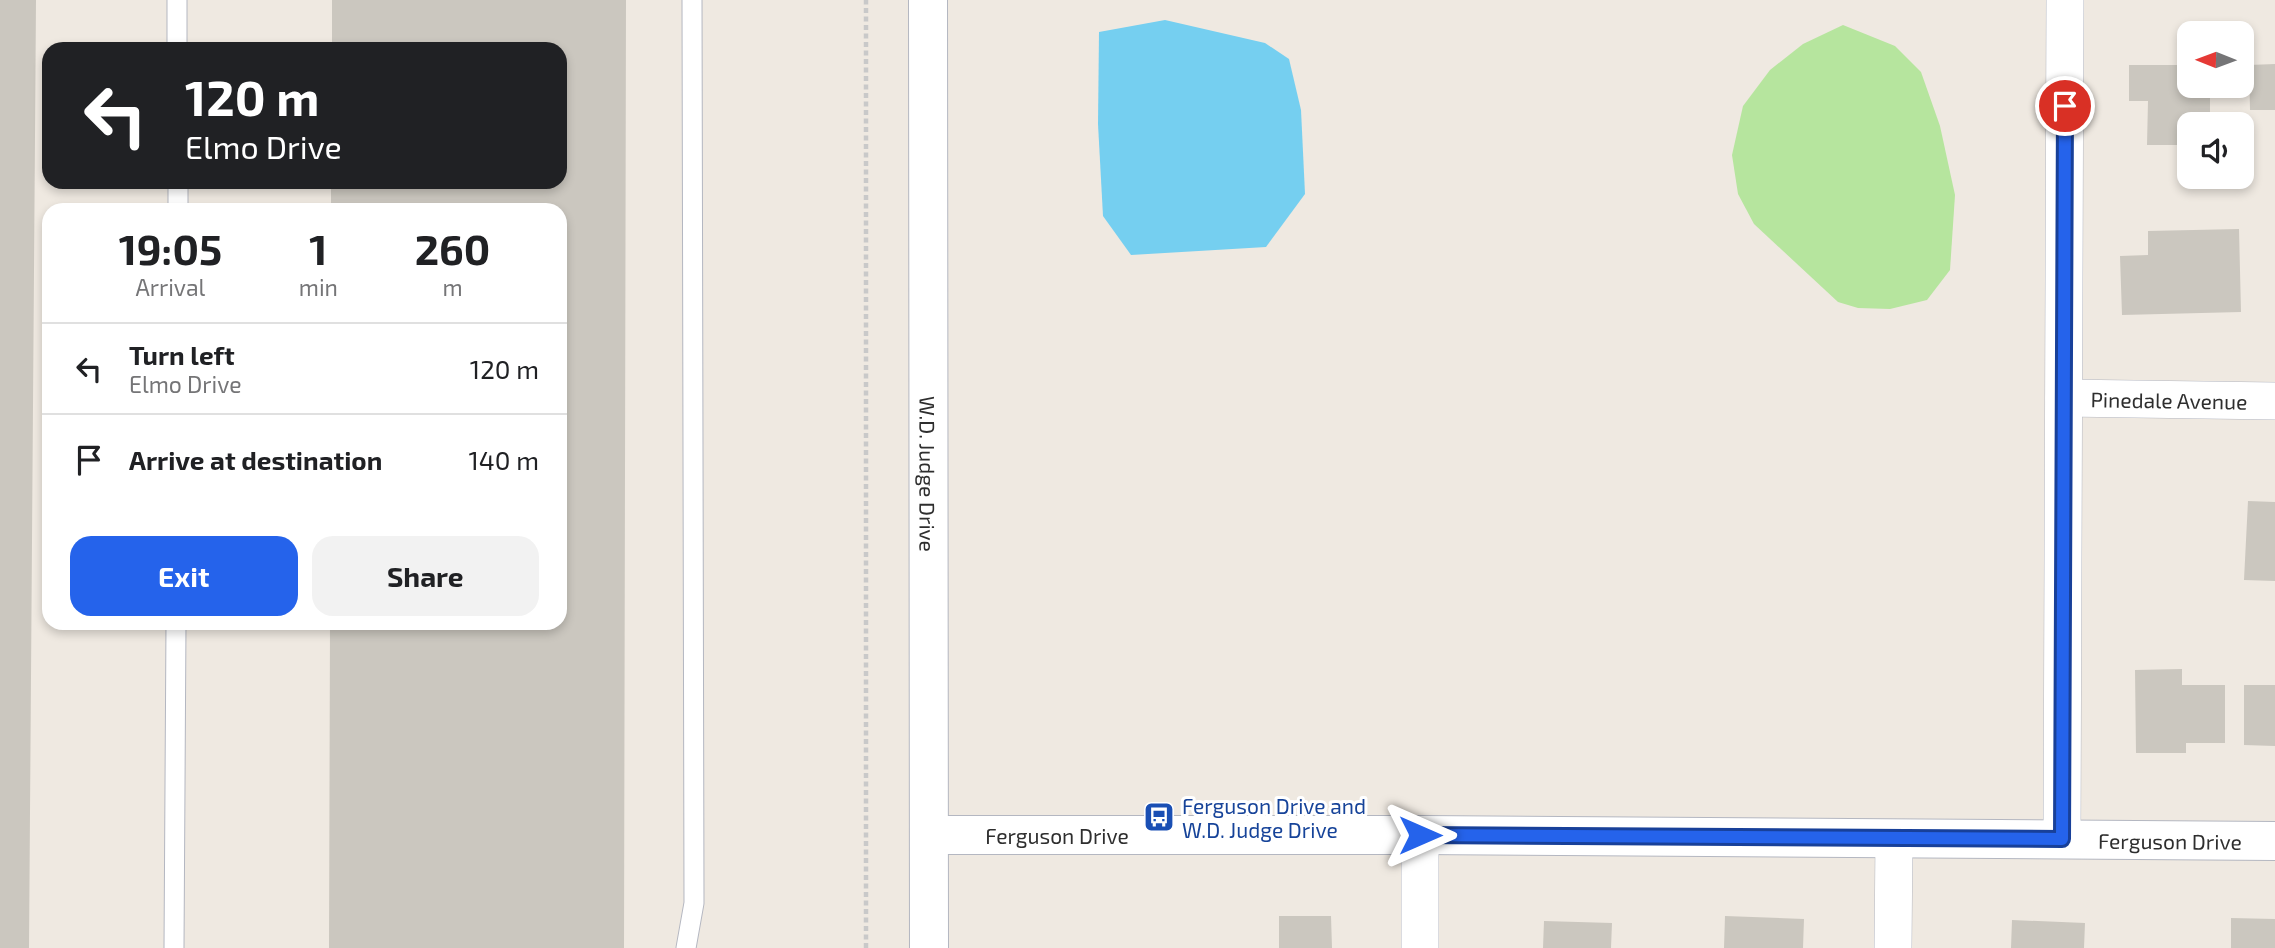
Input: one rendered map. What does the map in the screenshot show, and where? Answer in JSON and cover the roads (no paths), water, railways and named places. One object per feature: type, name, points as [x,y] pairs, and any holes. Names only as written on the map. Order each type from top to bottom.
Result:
[{"type":"street","name":"W.D. Judge Drive","points":[[928,0],[929,948]]},
{"type":"street","points":[[2062,839],[2066,0]]},
{"type":"street","name":"Pinedale Avenue","points":[[2064,398],[2275,401]]},
{"type":"street","name":"Ferguson Drive","points":[[929,835],[1420,835],[2275,841]]},
{"type":"street","points":[[1420,835],[1420,948]]},
{"type":"street","points":[[1893,948],[1894,839]]},
{"type":"lane","points":[[177,0],[177,42]]},
{"type":"lane","points":[[686,948],[694,903],[692,0]]},
{"type":"lane","points":[[174,948],[176,630]]},
{"type":"water","points":[[1165,20],[1265,43],[1289,59],[1301,110],[1305,194],[1266,247],[1131,255],[1103,216],[1098,124],[1099,32]]},
{"type":"place","name":"Ferguson Drive and W.D. Judge Drive","points":[[1159,817]]}]
